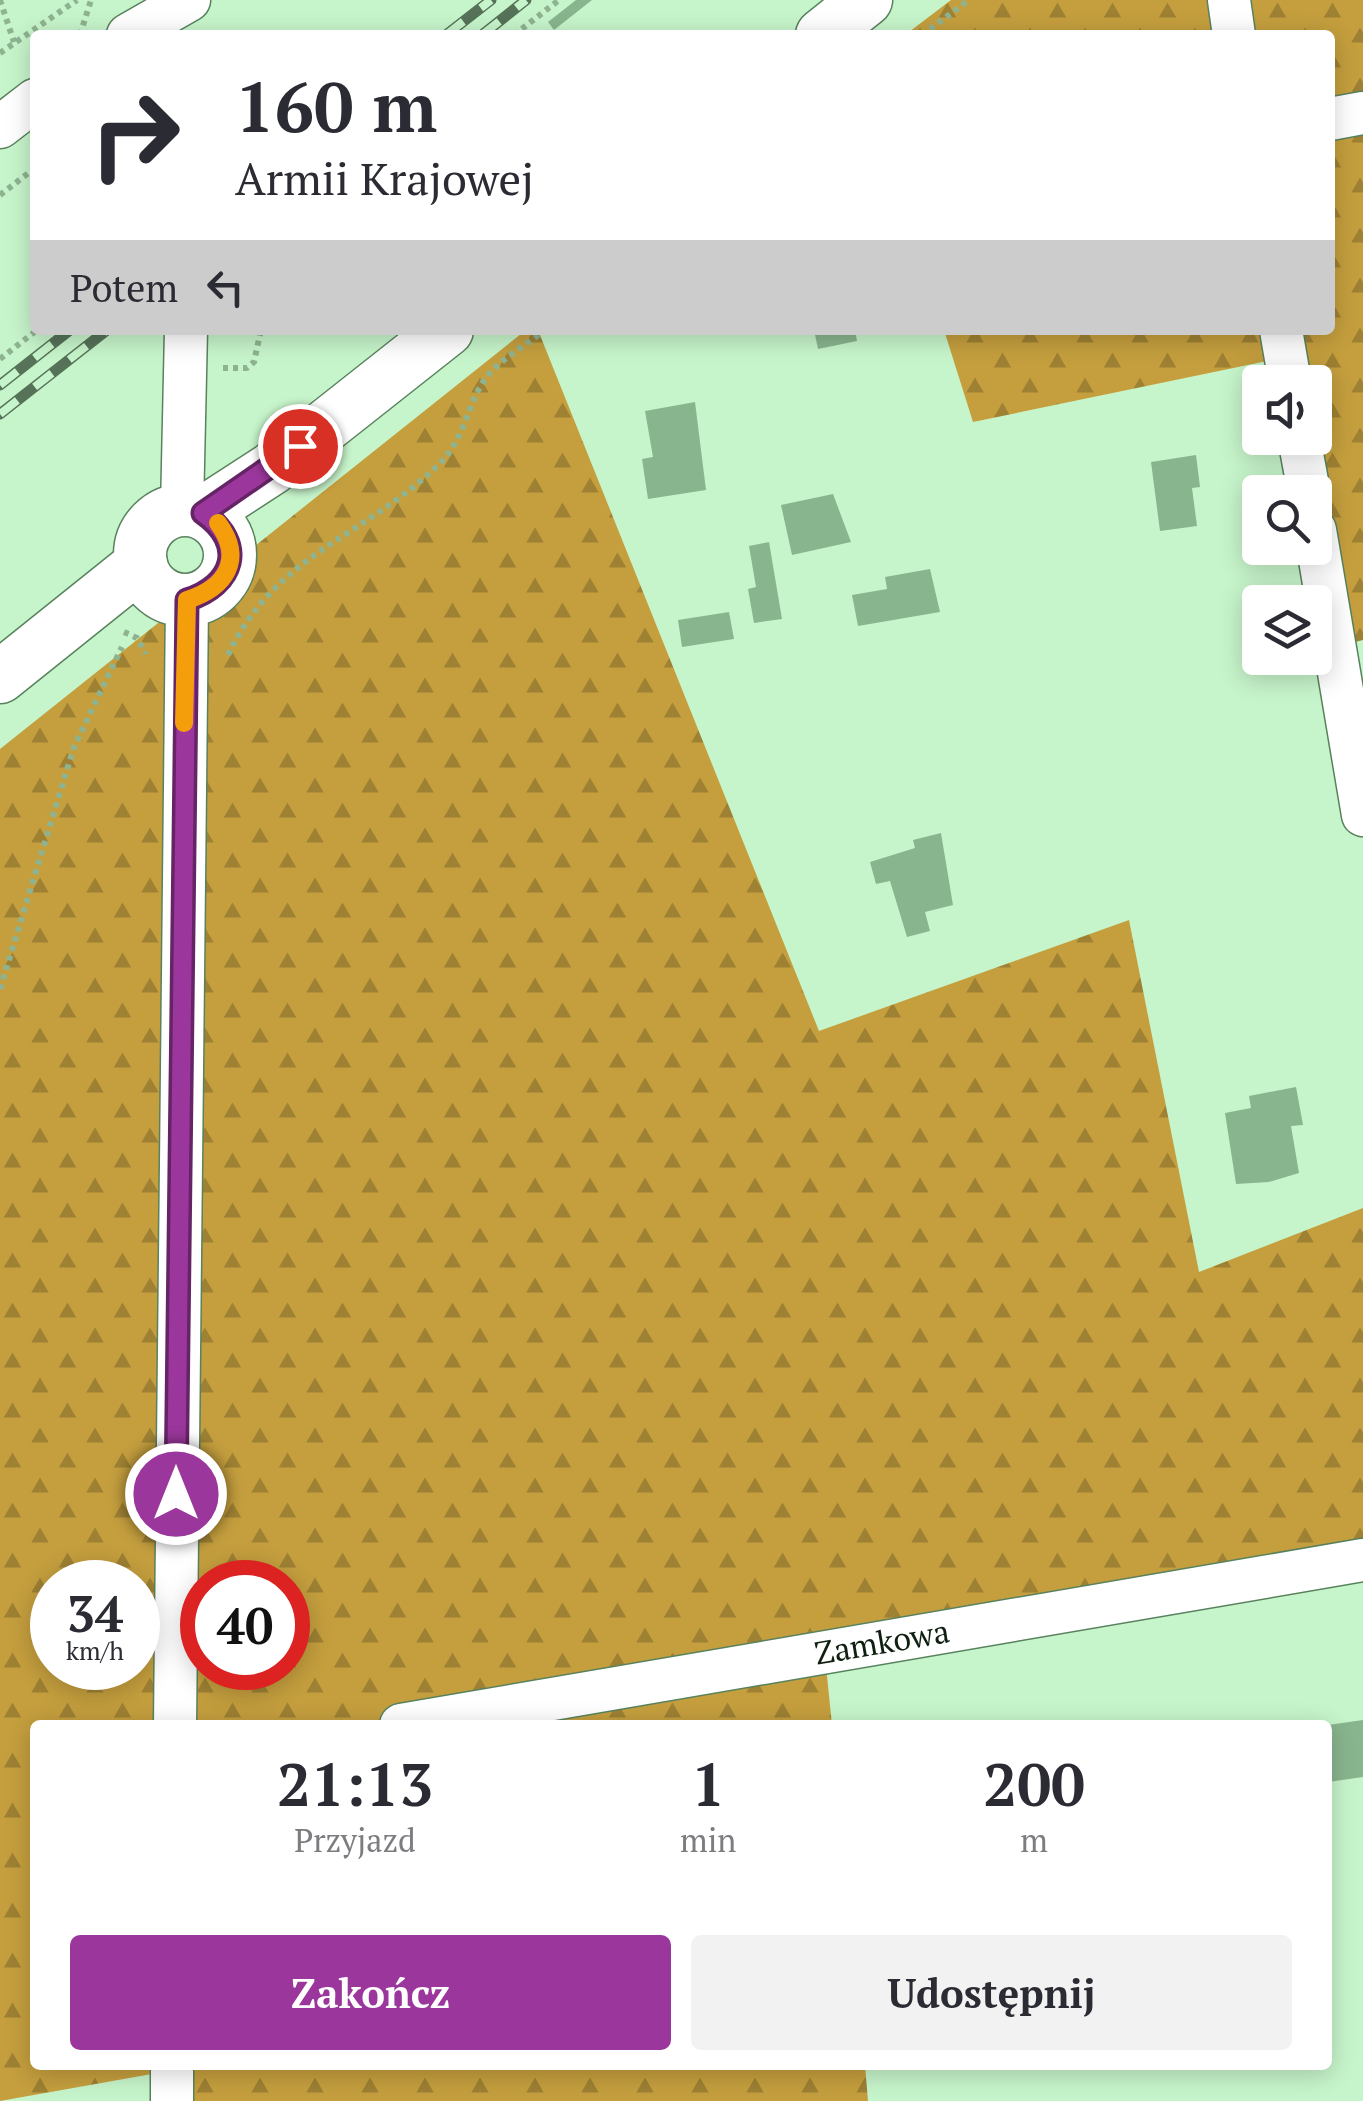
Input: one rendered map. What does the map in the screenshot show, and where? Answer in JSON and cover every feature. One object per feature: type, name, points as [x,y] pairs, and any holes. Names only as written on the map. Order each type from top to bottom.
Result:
[{"type":"main road","points":[[828,30],[866,0]]},
{"type":"main road","points":[[192,511],[221,526],[230,546],[228,572],[212,592],[187,600],[158,592],[142,579],[141,544],[149,526],[192,511],[271,468],[441,335]]},
{"type":"main road","points":[[0,677],[141,564]]},
{"type":"street","points":[[1229,0],[1233,30]]},
{"type":"street","points":[[139,30],[186,9]]},
{"type":"street","points":[[0,127],[30,104]]},
{"type":"street","points":[[1335,117],[1363,113]]},
{"type":"street","points":[[186,335],[192,511]]},
{"type":"street","points":[[1282,335],[1287,365]]},
{"type":"street","points":[[1321,565],[1363,815]]},
{"type":"street","points":[[175,1720],[203,670],[187,600]]},
{"type":"street","name":"Zamkowa","points":[[432,1720],[825,1656],[1363,1560]]},
{"type":"street","points":[[172,2070],[172,2101]]},
{"type":"path","points":[[0,0],[14,42]]},
{"type":"path","points":[[32,30],[77,0]]},
{"type":"path","points":[[82,30],[91,0]]},
{"type":"path","points":[[520,30],[559,0]]},
{"type":"path","points":[[929,30],[969,0]]},
{"type":"path","points":[[0,54],[30,31]]},
{"type":"path","points":[[0,196],[30,172]]},
{"type":"path","points":[[0,359],[31,335]]},
{"type":"path","points":[[212,368],[247,368],[254,362],[260,335]]},
{"type":"path","points":[[109,634],[124,632],[138,638],[146,652],[149,672],[203,670],[235,640],[298,564],[384,510],[440,462],[454,447],[487,377],[538,335]]},
{"type":"path","points":[[0,989],[74,748],[122,647]]},
{"type":"green space","points":[[951,0],[1363,0],[1363,640],[1335,647],[1332,585],[1324,585],[1321,565],[1332,565],[1332,475],[1315,475],[1315,455],[1332,455],[1332,365],[1287,365],[1286,357],[973,422],[946,335],[1335,335],[1335,30],[912,30]]},
{"type":"green space","points":[[520,335],[540,335],[819,1031],[1129,920],[1199,1272],[1363,1208],[1363,1560],[825,1656],[831,1720],[30,1720],[30,2070],[174,2070],[0,2101],[0,749]]},
{"type":"green space","points":[[180,2070],[865,2070],[868,2101],[181,2101]]},
{"type":"building","points":[[576,0],[592,0],[554,30],[548,22]]},
{"type":"building","points":[[815,335],[856,335],[857,341],[818,349]]},
{"type":"building","points":[[695,402],[706,490],[648,499],[642,459],[653,457],[645,411]]},
{"type":"building","points":[[1196,455],[1200,487],[1192,488],[1197,526],[1160,531],[1151,462]]},
{"type":"building","points":[[833,494],[851,542],[792,555],[781,505]]},
{"type":"building","points":[[769,542],[782,619],[754,623],[748,589],[756,587],[749,546]]},
{"type":"building","points":[[930,569],[940,612],[858,626],[852,595],[887,589],[885,577]]},
{"type":"building","points":[[729,612],[734,639],[682,647],[678,620]]},
{"type":"building","points":[[941,833],[953,905],[925,912],[930,931],[907,937],[890,881],[876,884],[870,862],[915,848],[913,840]]},
{"type":"building","points":[[1296,1087],[1303,1125],[1291,1126],[1299,1173],[1269,1182],[1236,1184],[1225,1113],[1251,1108],[1249,1096]]},
{"type":"building","points":[[1363,1720],[1363,1777],[1332,1781],[1332,1724]]},
{"type":"railway","points":[[452,30],[491,0]]},
{"type":"railway","points":[[488,30],[526,0]]},
{"type":"railway","points":[[0,385],[64,335]]},
{"type":"railway","points":[[0,414],[101,335]]},
{"type":"slow traffic","points":[[184,723],[187,600],[212,592],[228,572],[230,546],[218,523]]},
{"type":"route","points":[[176,1494],[187,600],[212,592],[228,572],[230,546],[221,526],[203,513],[300,446]]}]
